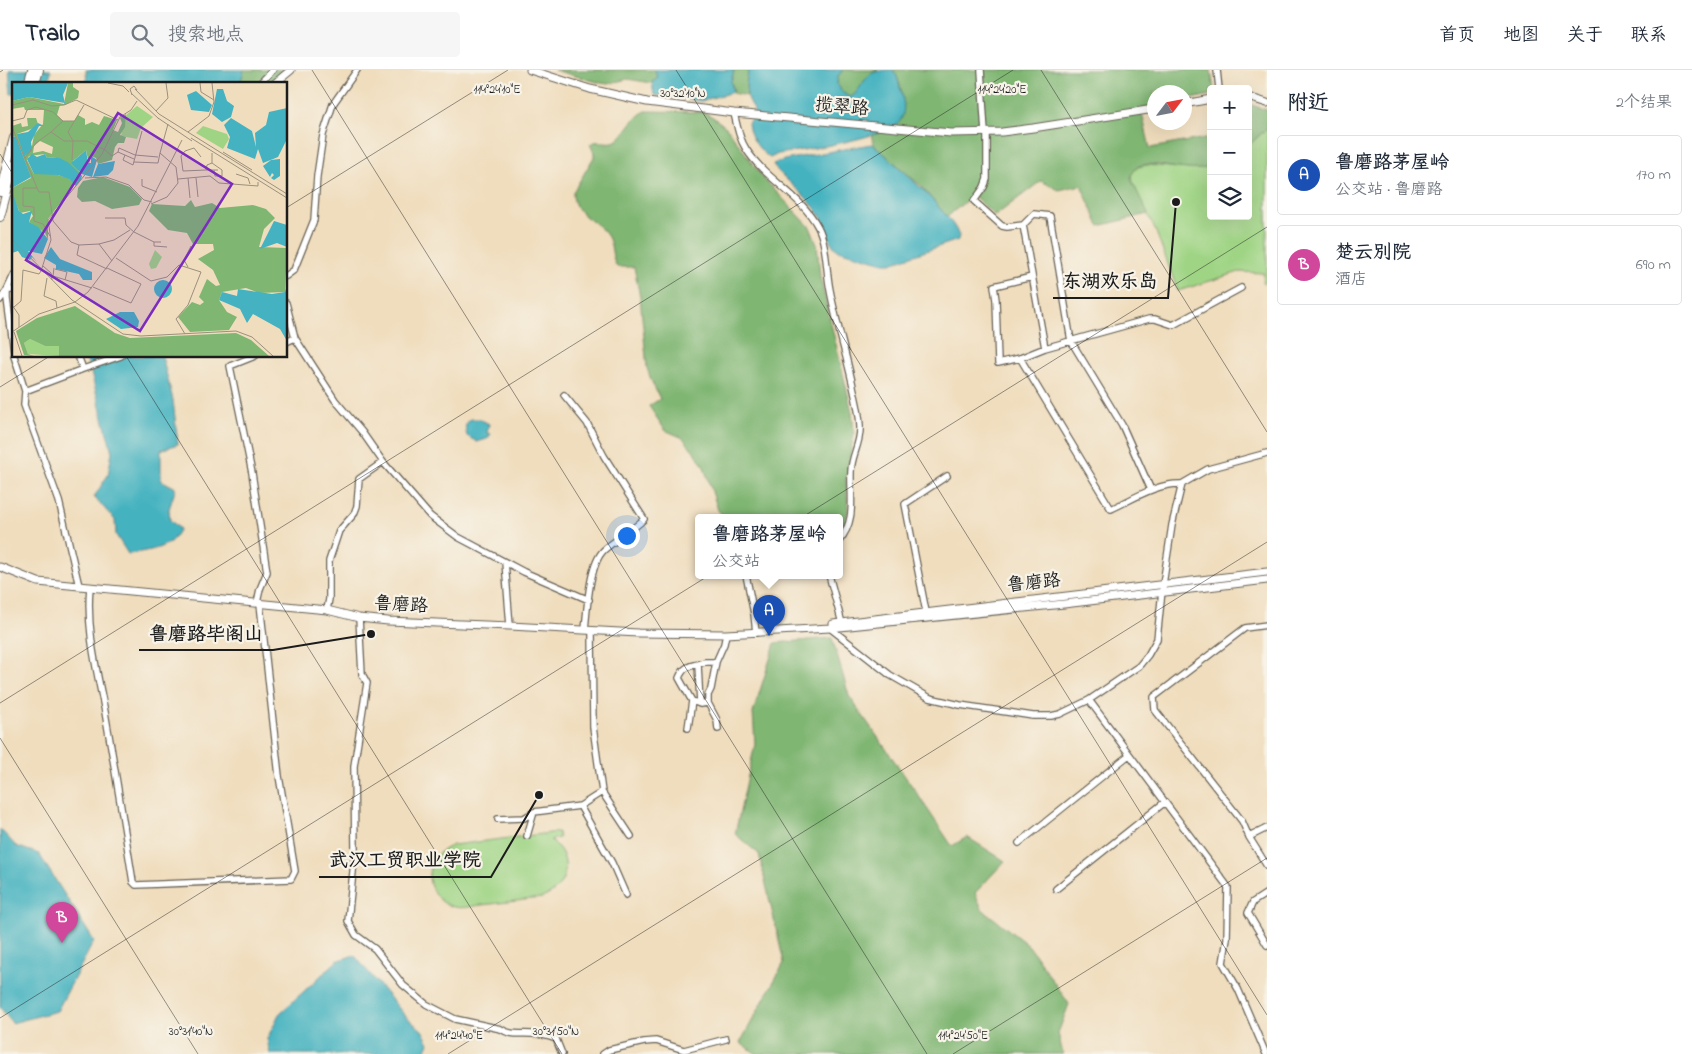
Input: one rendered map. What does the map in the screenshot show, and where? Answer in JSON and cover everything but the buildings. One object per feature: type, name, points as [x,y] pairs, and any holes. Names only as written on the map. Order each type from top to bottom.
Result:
[{"type":"main road","points":[[0,217],[12,151]]},
{"type":"main road","points":[[8,176],[12,169]]},
{"type":"street","points":[[261,82],[273,70]]},
{"type":"street","points":[[276,82],[291,70]]},
{"type":"street","points":[[288,274],[294,270],[314,220],[317,176],[323,135],[333,104],[356,70]]},
{"type":"street","name":"揽翠路","points":[[530,70],[621,97],[734,113],[950,134],[986,133],[1033,128],[1147,110]]},
{"type":"street","points":[[981,70],[987,178],[984,187],[974,201],[1002,226],[1007,227],[1023,225],[1034,214],[1050,216],[1071,341],[1122,425],[1151,490]]},
{"type":"street","points":[[1217,70],[1219,85]]},
{"type":"street","points":[[1252,98],[1267,103]]},
{"type":"street","points":[[1192,103],[1207,100]]},
{"type":"street","points":[[734,113],[741,139],[751,156],[809,214],[818,226],[822,238],[829,288],[847,358],[860,421],[860,437],[851,472],[851,516],[843,535]]},
{"type":"street","points":[[1023,225],[1046,348]]},
{"type":"street","points":[[1032,278],[994,286],[998,363],[1149,319],[1173,325],[1241,288]]},
{"type":"street","points":[[0,300],[10,290]]},
{"type":"street","points":[[10,290],[12,321]]},
{"type":"street","points":[[288,311],[296,338],[335,400],[362,432],[383,462],[430,516],[458,537],[505,562],[589,600]]},
{"type":"street","points":[[288,341],[296,338]]},
{"type":"street","points":[[15,358],[25,391],[24,405],[59,501],[79,586]]},
{"type":"street","points":[[79,358],[83,369]]},
{"type":"street","points":[[25,391],[115,358]]},
{"type":"street","points":[[90,587],[88,608],[94,654],[133,882],[136,885],[291,879],[295,872],[280,776],[259,603],[260,590],[267,572],[252,473],[230,366],[250,358]]},
{"type":"street","points":[[1020,358],[1111,510],[1151,490],[1182,484],[1208,469],[1267,453]]},
{"type":"street","points":[[564,395],[586,423],[604,456],[644,519],[603,551],[595,565],[589,600],[588,630],[593,727],[602,792],[631,836]]},
{"type":"street","points":[[327,610],[329,599],[329,561],[339,531],[354,514],[357,506],[359,479],[383,462]]},
{"type":"street","points":[[926,615],[905,504],[947,476]]},
{"type":"street","points":[[830,628],[890,675],[930,698],[960,705],[1033,716],[1051,716],[1073,708],[1089,700],[1139,666],[1157,639],[1162,588],[1172,525],[1182,484]]},
{"type":"street","points":[[505,562],[510,626]]},
{"type":"street","name":"鲁磨路","points":[[0,567],[38,582],[327,610],[359,618],[388,622],[638,633],[726,634],[830,628],[843,624]]},
{"type":"street","name":"鲁磨路","points":[[805,629],[1162,588],[1267,572]]},
{"type":"street","points":[[747,579],[756,633]]},
{"type":"street","points":[[830,579],[843,624]]},
{"type":"street","name":"鲁磨路","points":[[1162,588],[1267,580]]},
{"type":"street","points":[[359,618],[362,674],[367,683],[354,766],[355,852],[348,915],[351,927],[356,934],[375,949],[404,985],[426,1004],[455,1018],[501,1029],[505,1032],[517,1035],[531,1034],[552,1037],[556,1039],[562,1054]]},
{"type":"street","points":[[1267,625],[1246,628],[1154,697],[1155,710],[1242,820],[1249,838],[1267,866]]},
{"type":"street","points":[[718,729],[717,720],[708,703],[708,695],[716,662],[726,634]]},
{"type":"street","points":[[688,728],[692,701],[679,678],[686,666],[716,662]]},
{"type":"street","points":[[698,664],[700,704]]},
{"type":"street","points":[[1089,700],[1228,887],[1227,939],[1223,963],[1238,989],[1266,1054]]},
{"type":"street","points":[[692,701],[700,704],[708,703]]},
{"type":"street","points":[[1019,843],[1129,755]]},
{"type":"street","points":[[498,819],[524,818],[534,812],[580,806],[602,792]]},
{"type":"street","points":[[1056,888],[1165,802]]},
{"type":"street","points":[[580,806],[612,864],[626,895]]},
{"type":"street","points":[[527,836],[534,812]]},
{"type":"street","points":[[1249,838],[1267,828]]},
{"type":"street","points":[[1267,893],[1253,902],[1248,913],[1267,945]]},
{"type":"street","points":[[603,1054],[616,1048],[644,1042],[656,1041],[684,1050],[726,1039]]},
{"type":"green space","points":[[244,70],[284,70],[271,82],[241,82]]},
{"type":"green space","points":[[554,70],[655,70],[657,77],[652,83],[627,79],[608,84]]},
{"type":"green space","points":[[734,70],[749,70],[746,82],[747,96],[732,93],[734,90],[731,82]]},
{"type":"green space","points":[[843,70],[878,70],[867,78],[854,96],[850,97],[843,93],[837,84],[838,76]]},
{"type":"green space","points":[[893,70],[1211,70],[1213,85],[1207,85],[1207,96],[1192,99],[1192,85],[1147,85],[1147,108],[1141,109],[1150,148],[1207,138],[1207,167],[1183,169],[1154,164],[1139,166],[1134,171],[1131,179],[1148,214],[1099,226],[1081,185],[1059,190],[1041,181],[995,216],[973,195],[947,217],[920,185],[874,145],[871,135],[897,124],[903,113],[901,89]]},
{"type":"green space","points":[[1252,105],[1267,110],[1267,128],[1252,142]]},
{"type":"green space","points":[[646,111],[703,112],[713,117],[727,128],[764,179],[810,227],[817,244],[820,277],[852,412],[854,432],[846,480],[848,511],[843,528],[843,514],[721,514],[718,510],[704,467],[697,455],[683,438],[665,430],[649,406],[660,399],[647,368],[640,297],[634,267],[617,267],[606,234],[576,206],[573,192],[594,157],[590,144],[593,142],[614,142]]},
{"type":"green space","points":[[1267,128],[1267,283],[1263,283],[1264,273],[1239,272],[1178,291],[1156,232],[1133,183],[1132,173],[1138,167],[1147,165],[1190,169],[1207,167],[1207,220],[1252,220],[1252,142]]},
{"type":"green space","points":[[832,638],[849,696],[952,846],[967,837],[1005,861],[975,893],[982,909],[1029,946],[1069,1004],[1058,1033],[1063,1054],[757,1054],[740,1043],[784,963],[759,854],[735,834],[755,744],[753,713],[775,643]]},
{"type":"green space","points":[[558,832],[559,838],[550,840],[563,854],[565,871],[558,887],[542,898],[457,908],[439,899],[430,885],[429,873],[432,863],[440,852],[448,847]]},
{"type":"water","points":[[9,70],[51,70],[48,82],[12,82],[11,94]]},
{"type":"water","points":[[86,70],[244,70],[241,82],[87,82]]},
{"type":"water","points":[[655,70],[734,70],[731,82],[733,92],[701,101],[654,95],[652,83],[657,77]]},
{"type":"water","points":[[749,70],[843,70],[838,76],[837,84],[843,93],[850,97],[854,95],[873,73],[893,70],[903,99],[903,114],[900,121],[893,127],[863,138],[778,154],[770,158],[755,143],[750,133],[748,123],[754,111],[746,91]]},
{"type":"water","points":[[871,144],[902,170],[936,204],[955,227],[959,236],[958,240],[891,263],[884,263],[838,250],[832,243],[816,209],[773,164],[784,160]]},
{"type":"water","points":[[86,358],[162,358],[173,400],[178,444],[161,450],[161,480],[176,488],[169,509],[170,520],[180,529],[166,545],[128,554],[116,535],[115,520],[94,497],[108,475],[112,452]]},
{"type":"water","points":[[470,419],[480,419],[489,424],[487,433],[491,434],[487,439],[477,442],[467,436],[466,427]]},
{"type":"water","points":[[0,829],[16,846],[39,854],[94,941],[57,1011],[12,1023],[0,1007]]},
{"type":"water","points":[[354,955],[408,1019],[422,1030],[429,1043],[424,1054],[270,1054],[267,1039],[279,1014],[337,961]]},
{"type":"place","name":"东湖欢乐岛","points":[[1176,202]]},
{"type":"place","name":"鲁磨路毕阁山","points":[[371,634]]},
{"type":"place","name":"鲁磨路茅屋岭","points":[[769,636]]},
{"type":"place","name":"武汉工贸职业学院","points":[[539,795]]},
{"type":"place","name":"楚云别院","points":[[62,943]]}]
